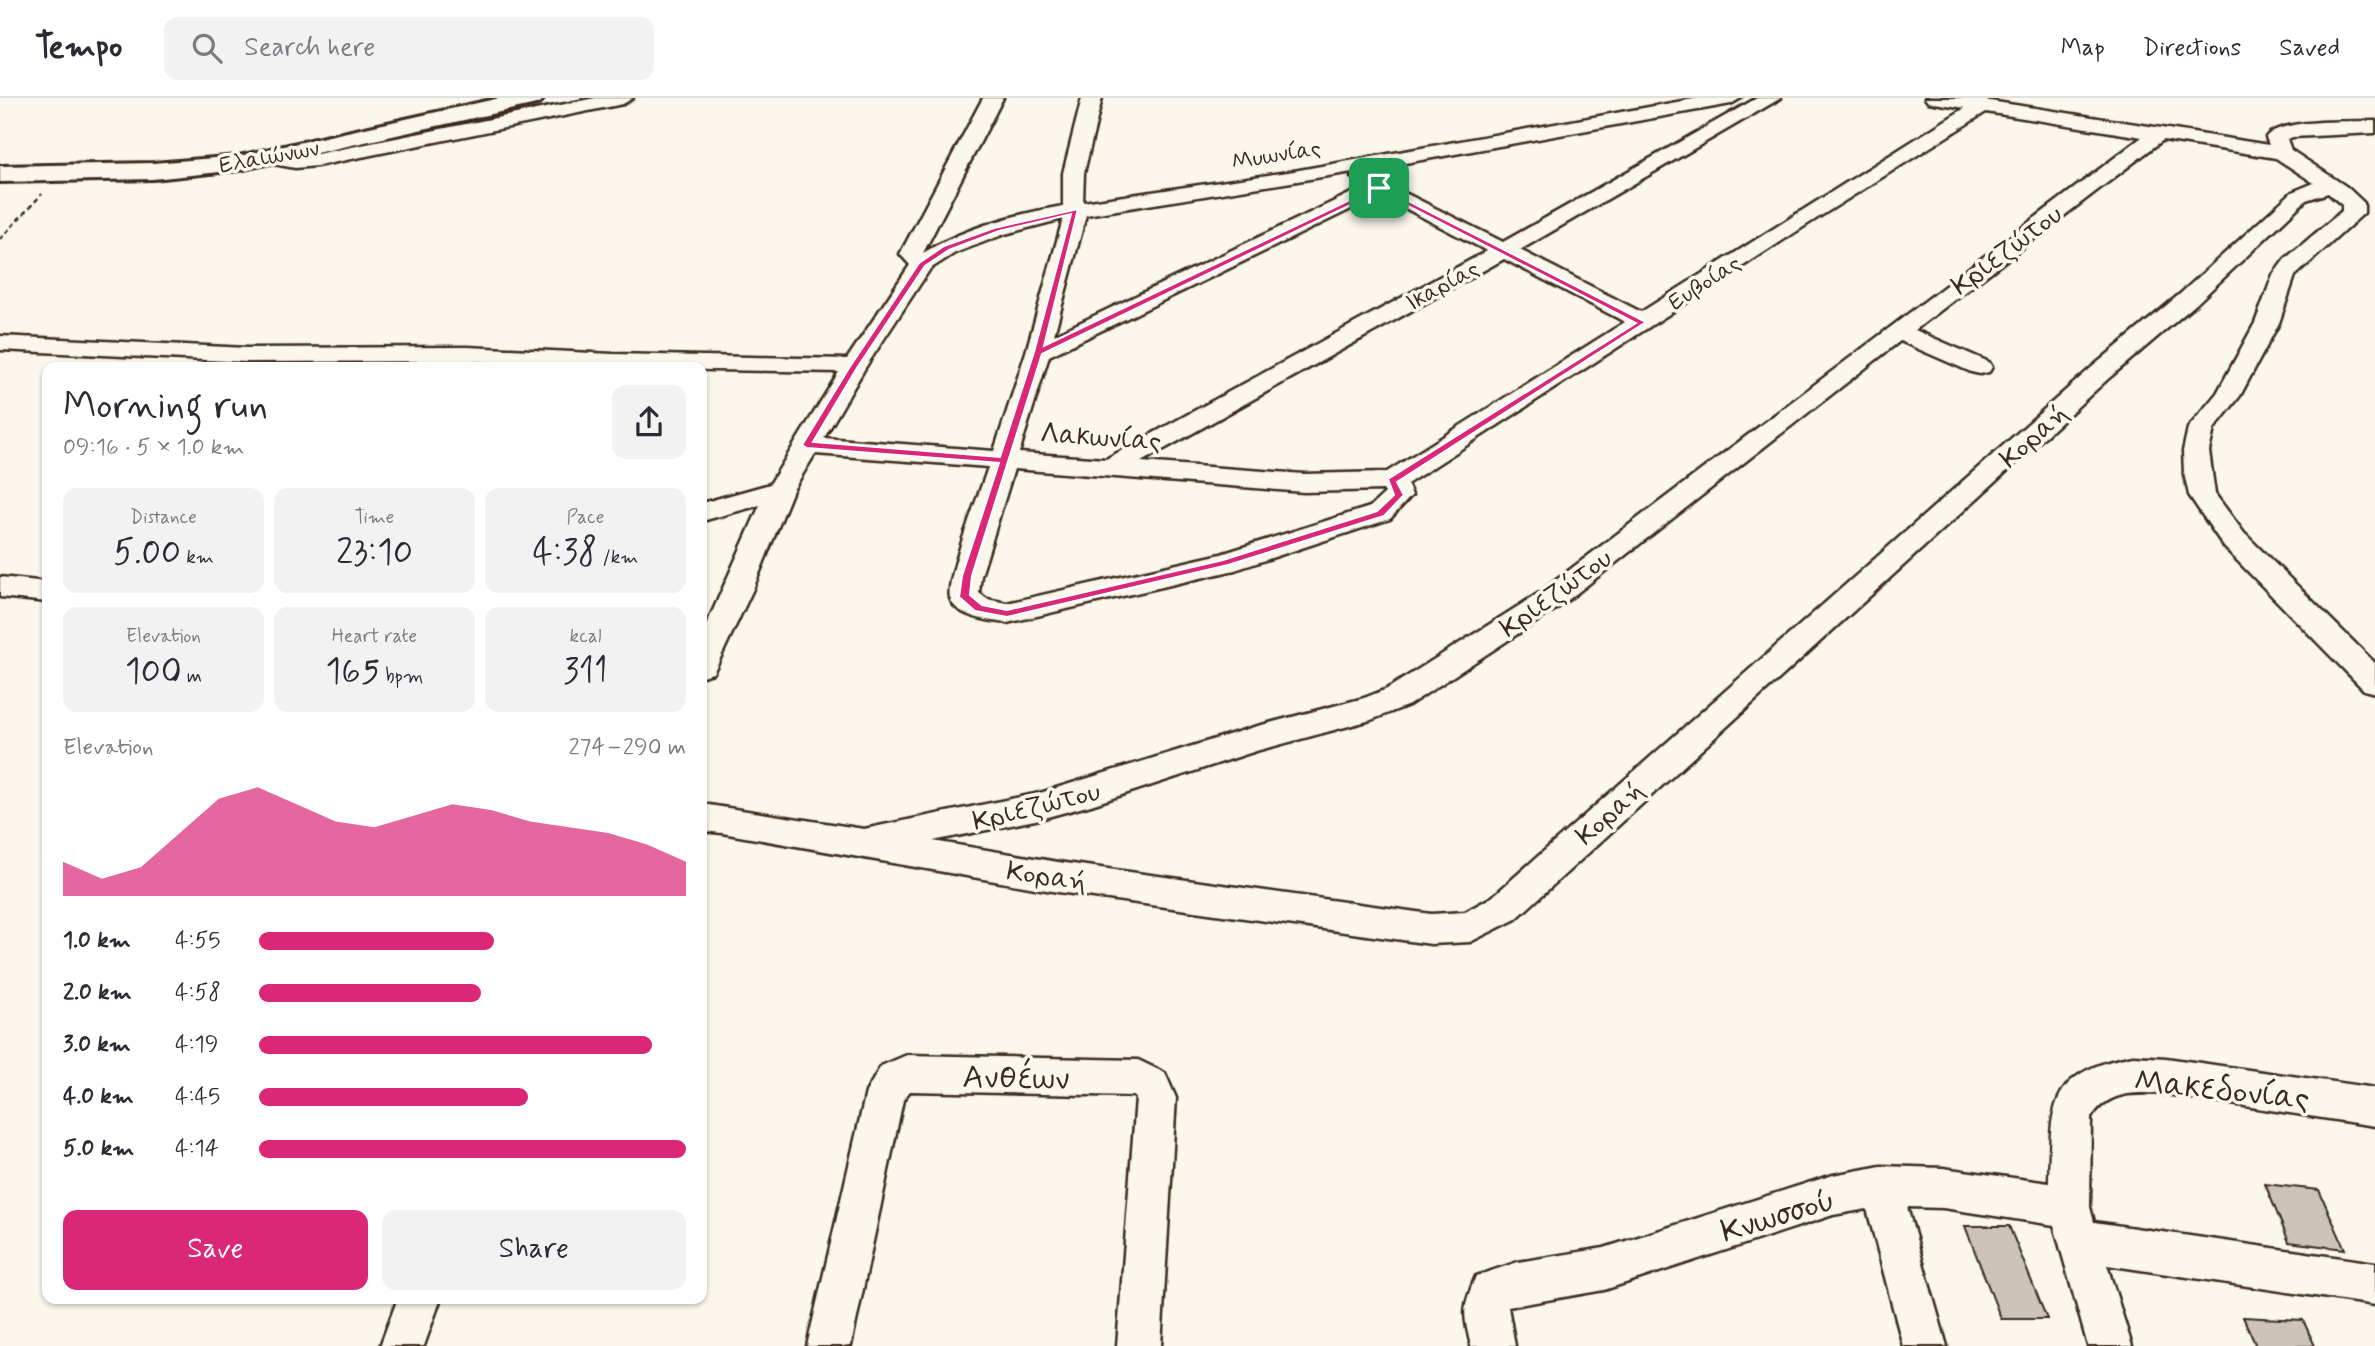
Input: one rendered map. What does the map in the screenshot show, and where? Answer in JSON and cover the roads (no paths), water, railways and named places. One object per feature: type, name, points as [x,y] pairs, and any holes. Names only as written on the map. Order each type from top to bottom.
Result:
[{"type":"main road","name":"Ελαιώνων","points":[[0,173],[178,169],[270,158],[533,98]]},
{"type":"street","points":[[270,158],[295,162],[317,160],[623,98]]},
{"type":"street","points":[[707,654],[739,589],[780,490],[853,368],[922,264],[911,254],[993,98]]},
{"type":"street","points":[[1092,98],[1073,177],[1072,206],[1076,211],[1038,352],[967,576],[964,597],[979,608],[1007,613],[1225,563],[1380,513],[1399,495],[1392,481]]},
{"type":"street","name":"Μυωνίας","points":[[922,264],[947,248],[997,229],[1138,198],[1346,168],[1731,98]]},
{"type":"street","name":"Ικαρίας","points":[[1110,468],[1504,250],[1771,98]]},
{"type":"street","points":[[1935,98],[2282,153],[2330,184],[2353,203],[2353,213],[2293,264],[2284,275],[2267,323],[2228,396],[2201,428],[2196,451],[2197,473],[2202,495],[2234,540],[2375,682]]},
{"type":"street","name":"Ευβοίας","points":[[1392,481],[1800,219],[1982,106]]},
{"type":"street","points":[[2282,153],[2276,137],[2289,131],[2375,127]]},
{"type":"street","name":"Κριεζώτου","points":[[852,842],[896,836],[1040,806],[1254,739],[1371,708],[1398,697],[1549,600],[2157,135]]},
{"type":"street","points":[[1346,168],[1379,188],[1642,322]]},
{"type":"street","name":"Κοραή","points":[[707,818],[1045,876],[1431,929],[1451,930],[1478,924],[1504,908],[2100,373],[2188,299],[2300,196],[2330,184]]},
{"type":"street","points":[[1038,352],[1379,188]]},
{"type":"street","points":[[1898,331],[1980,367]]},
{"type":"street","points":[[0,343],[247,355],[467,354],[688,362]]},
{"type":"street","points":[[707,362],[839,364],[853,368]]},
{"type":"street","name":"Λακωνίας","points":[[807,445],[1304,483],[1392,481]]},
{"type":"street","points":[[707,511],[780,490]]},
{"type":"street","points":[[0,587],[42,591]]},
{"type":"street","name":"Ανθέων","points":[[829,1346],[885,1093],[894,1079],[907,1073],[1138,1078],[1151,1086],[1156,1098],[1139,1346]]},
{"type":"street","name":"Μακεδονίας","points":[[2110,1346],[2073,1224],[2068,1187],[2071,1114],[2083,1095],[2108,1079],[2133,1074],[2165,1076],[2375,1107]]},
{"type":"street","points":[[1881,1186],[1925,1346]]},
{"type":"street","name":"Κνωσσού","points":[[1493,1346],[1485,1311],[1491,1292],[1509,1284],[1560,1279],[1604,1269],[1833,1195],[1881,1186],[1942,1188],[2073,1224],[2375,1284]]},
{"type":"street","points":[[402,1346],[418,1304]]}]
